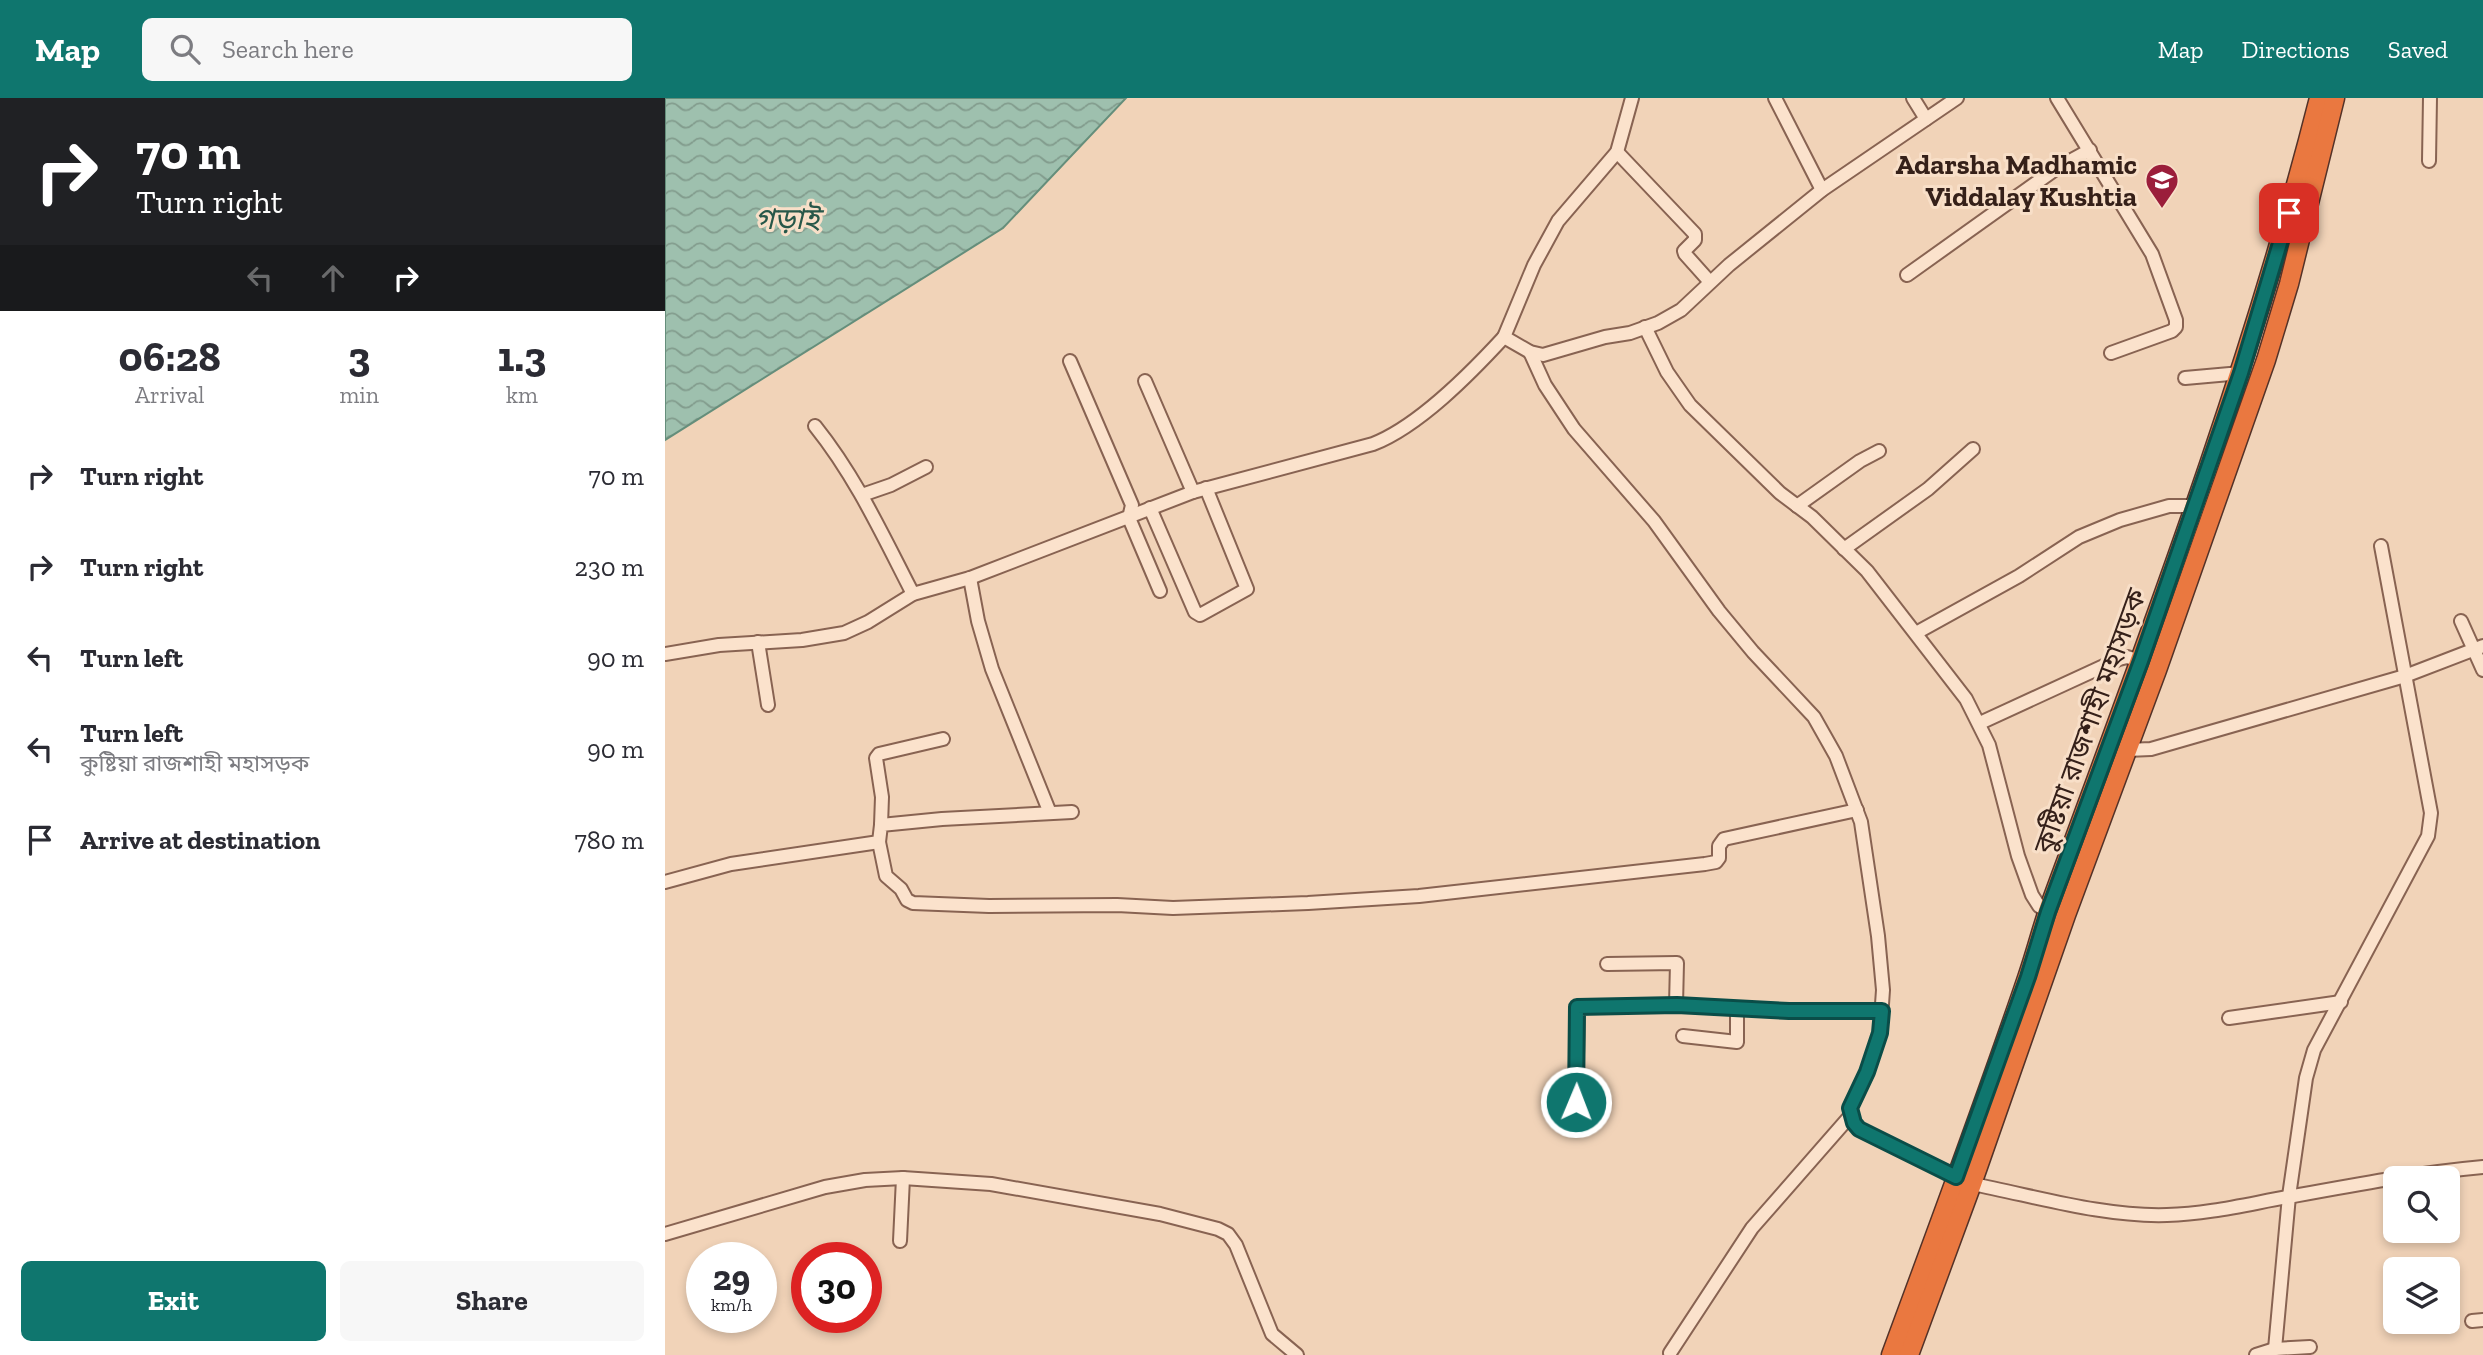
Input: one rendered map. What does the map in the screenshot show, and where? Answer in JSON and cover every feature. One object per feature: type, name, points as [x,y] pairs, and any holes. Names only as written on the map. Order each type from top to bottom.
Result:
[{"type":"highway","name":"কুষ্টিয়া রাজশাহী মহাসড়ক","points":[[1909,1355],[1964,1180],[2127,750],[2141,661],[2241,373],[2295,191],[2319,98]]},
{"type":"highway","name":"কুষ্টিয়া রাজশাহী মহাসড়ক","points":[[1964,1180],[2048,912],[2134,706],[2266,360],[2289,284],[2335,98]]},
{"type":"highway","points":[[2247,351],[2266,360]]},
{"type":"highway","name":"কুষ্টিয়া রাজশাহী মহাসড়ক","points":[[1891,1355],[1950,1220]]},
{"type":"street","points":[[665,654],[758,642],[802,640],[843,633],[868,622],[913,594],[970,578],[1193,492],[1395,436],[1424,414],[1504,337],[1547,238],[1558,221],[1617,152],[1632,98]]},
{"type":"street","points":[[1775,98],[1822,190]]},
{"type":"street","points":[[1913,98],[1926,118]]},
{"type":"street","points":[[1504,337],[1530,352],[1543,355],[1658,323],[1681,310],[1729,265],[1822,190],[1958,98]]},
{"type":"street","points":[[2057,98],[2152,254],[2176,320],[2176,327],[2172,331],[2111,353]]},
{"type":"street","points":[[2429,161],[2430,98]]},
{"type":"street","points":[[1907,275],[2057,168],[2090,150]]},
{"type":"street","points":[[1617,152],[1695,234],[1695,240],[1685,254],[1710,282]]},
{"type":"street","points":[[1645,327],[1667,372],[1691,405],[1780,493],[1867,570],[1966,699],[1980,723],[1993,758],[2018,856],[2032,895],[2039,906],[2048,912]]},
{"type":"street","points":[[1530,352],[1545,385],[1574,429],[1654,521],[1719,611],[1753,652],[1814,717],[1836,756],[1861,822],[1878,936],[1884,990],[1880,1033],[1867,1072],[1853,1101],[1851,1115],[1752,1228],[1669,1353]]},
{"type":"street","points":[[1070,361],[1132,505],[1129,517],[1160,591]]},
{"type":"street","points":[[2185,378],[2241,373]]},
{"type":"street","points":[[1145,381],[1193,492]]},
{"type":"street","points":[[815,426],[832,447],[862,495],[913,594]]},
{"type":"street","points":[[1845,549],[1928,489],[1973,449]]},
{"type":"street","points":[[1797,506],[1860,461],[1879,451]]},
{"type":"street","points":[[862,495],[891,485],[926,467]]},
{"type":"street","points":[[1150,508],[1195,612],[1201,615],[1247,589],[1206,488]]},
{"type":"street","points":[[1916,632],[2019,576],[2079,537],[2120,520],[2169,506],[2195,506]]},
{"type":"street","points":[[2275,1349],[2289,1196],[2306,1078],[2314,1050],[2428,836],[2431,823],[2381,546]]},
{"type":"street","points":[[970,578],[978,621],[992,669],[1050,813]]},
{"type":"street","points":[[2461,621],[2478,648],[2483,670]]},
{"type":"street","points":[[758,642],[768,705]]},
{"type":"street","points":[[2127,750],[2151,749],[2405,676],[2478,648]]},
{"type":"street","points":[[1980,723],[2115,660],[2127,657],[2141,661]]},
{"type":"street","points":[[943,739],[879,754],[876,758],[881,797],[879,842],[886,876],[901,889],[907,900],[913,903],[1174,908],[1419,896],[1716,862],[1719,858],[1719,846],[1724,839],[1857,810]]},
{"type":"street","points":[[881,825],[1072,812]]},
{"type":"street","points":[[665,882],[731,864],[879,842]]},
{"type":"street","points":[[1607,964],[1677,963],[1677,1005]]},
{"type":"street","points":[[2229,1018],[2341,1002]]},
{"type":"street","points":[[1576,1102],[1577,1007],[1677,1005],[1882,1011]]},
{"type":"street","points":[[1683,1036],[1735,1043],[1738,1040],[1737,1008]]},
{"type":"street","points":[[1851,1115],[1859,1129],[1964,1180],[2045,1200],[2134,1214],[2167,1215],[2218,1210],[2425,1172],[2483,1167]]},
{"type":"street","points":[[900,1241],[903,1178]]},
{"type":"street","points":[[665,1234],[825,1187],[865,1180],[903,1178],[991,1184],[1160,1213],[1228,1234],[1236,1245],[1272,1334],[1297,1355]]},
{"type":"street","points":[[2256,1355],[2275,1349],[2310,1347]]},
{"type":"water","name":"গড়াই","points":[[665,98],[1126,98],[1003,228],[665,440]]},
{"type":"place","name":"Adarsha Madhamic Viddalay Kushtia","points":[[2162,210]]},
{"type":"route","points":[[1576,1102],[1577,1007],[1677,1005],[1789,1011],[1882,1011],[1880,1033],[1867,1072],[1850,1108],[1854,1123],[1859,1129],[1902,1152],[1956,1177],[2241,373],[2289,213]]}]
